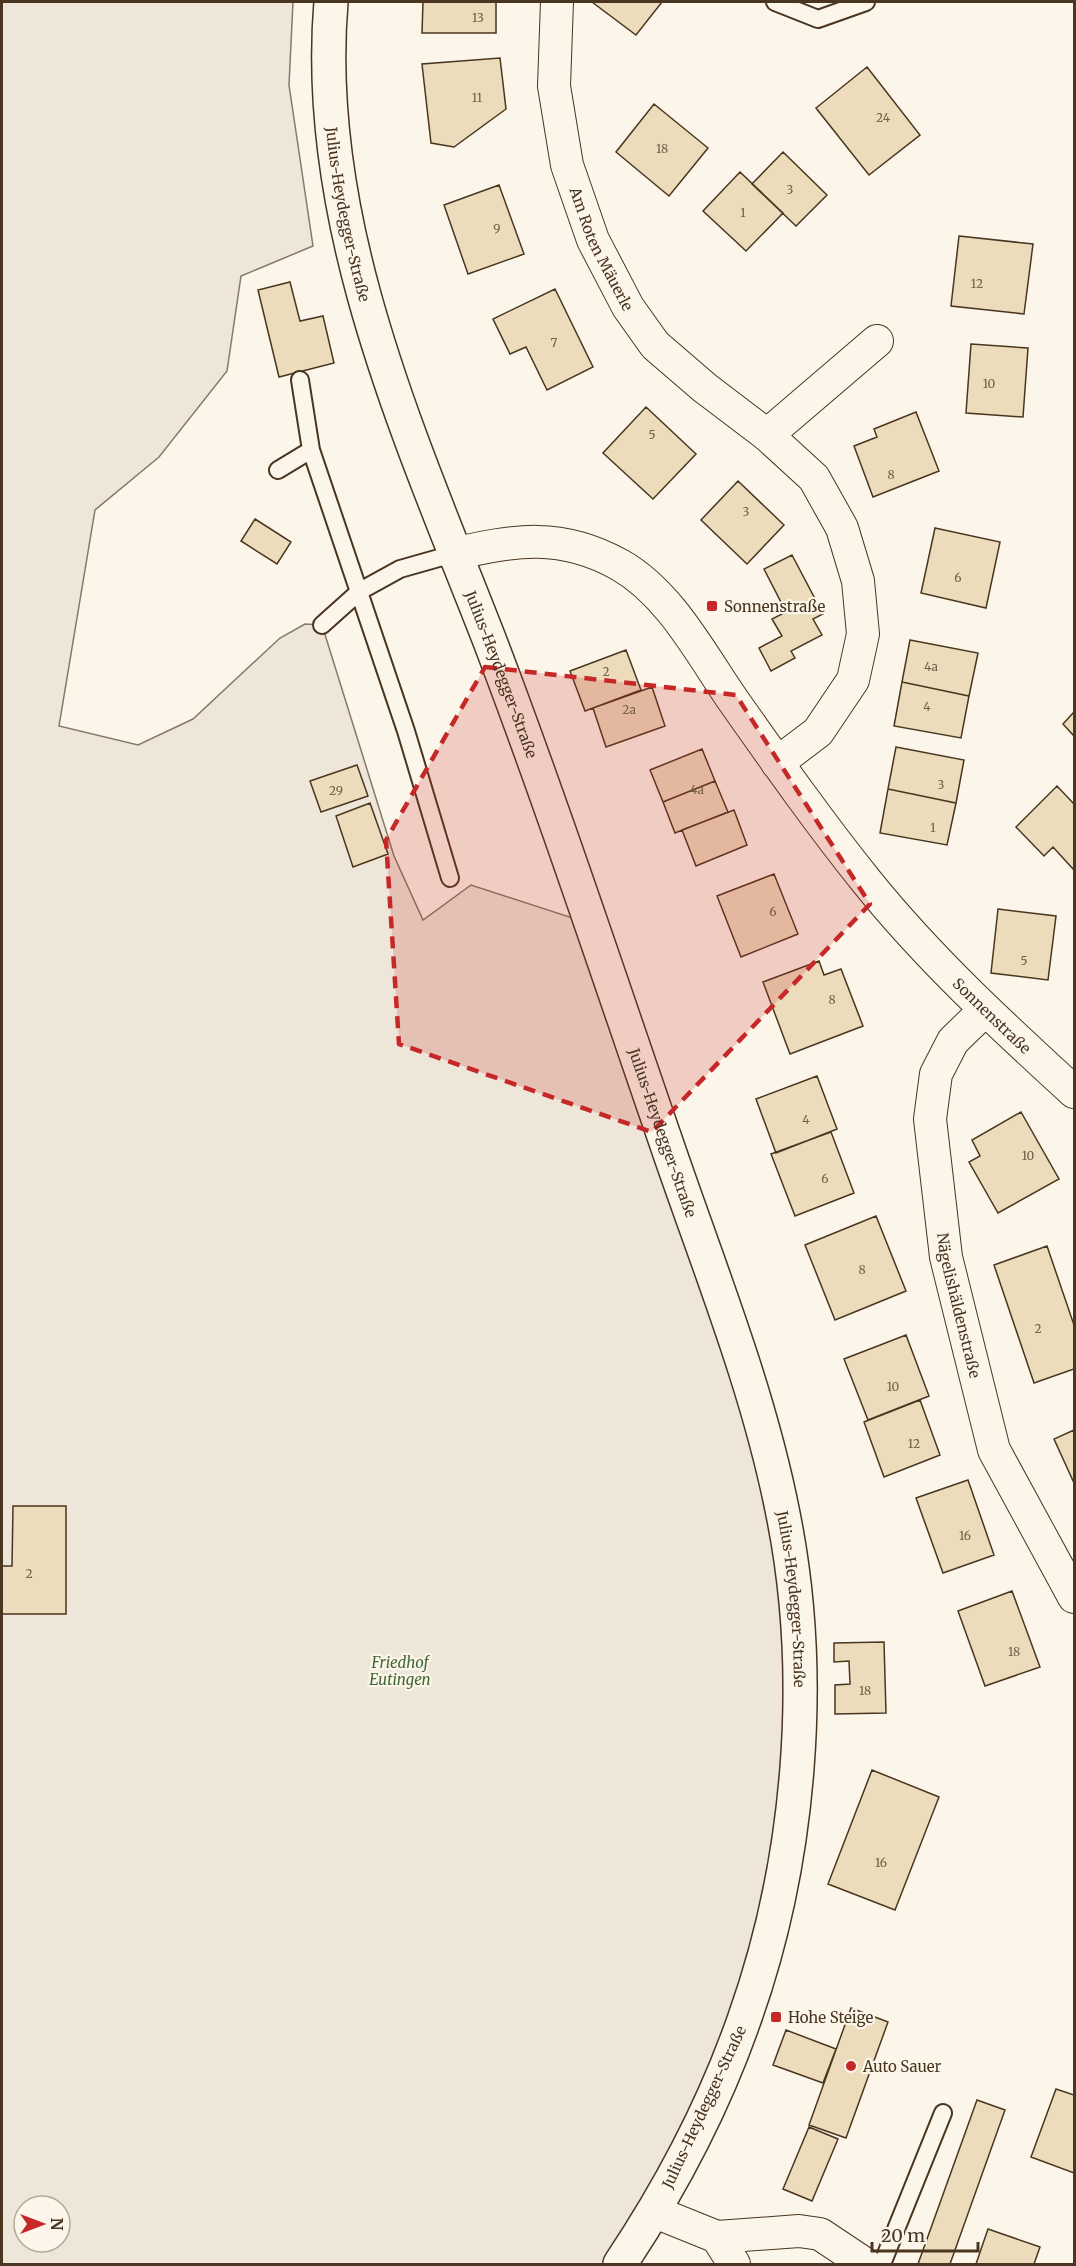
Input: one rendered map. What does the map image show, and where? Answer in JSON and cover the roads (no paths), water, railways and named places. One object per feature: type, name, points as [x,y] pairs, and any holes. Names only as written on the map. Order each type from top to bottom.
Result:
[{"type":"street","name":"Julius-Heydegger-Straße","points":[[331,2],[333,128],[349,238],[393,392],[453,554],[490,644],[583,902],[756,1405],[784,1517],[797,1614],[799,1735],[791,1829],[773,1926],[744,2021],[706,2111],[655,2212],[620,2265]]},
{"type":"street","name":"Am Roten Mäuerle","points":[[557,2],[554,86],[567,165],[592,240],[628,307],[655,345],[705,388],[767,435],[814,478],[842,528],[858,581],[863,634],[853,680],[818,732],[777,763]]},
{"type":"street","points":[[767,435],[877,341]]},
{"type":"street","name":"Sonnenstraße","points":[[453,554],[507,542],[548,541],[585,548],[622,566],[652,591],[681,623],[777,763],[868,883],[938,962],[985,1010],[1074,1092]]},
{"type":"street","name":"Nägelishäldenstraße","points":[[985,1010],[953,1041],[936,1074],[930,1119],[946,1257],[994,1450],[1074,1597]]},
{"type":"street","points":[[655,2212],[717,2237],[799,2231],[820,2234],[865,2265]]},
{"type":"street","points":[[717,2237],[734,2265]]},
{"type":"lane","points":[[775,2],[818,19],[866,2]]},
{"type":"lane","points":[[300,380],[311,450],[360,591],[450,878]]},
{"type":"lane","points":[[278,470],[311,450]]},
{"type":"lane","points":[[322,625],[360,591],[400,569],[453,554]]},
{"type":"lane","points":[[882,2265],[943,2114]]},
{"type":"place","name":"Sonnenstraße","points":[[712,606]]},
{"type":"place","name":"Hohe Steige","points":[[776,2017]]},
{"type":"place","name":"Auto Sauer","points":[[851,2066]]},
{"type":"park label","name":"Friedhof Eutingen","points":[[400,1670]]}]
